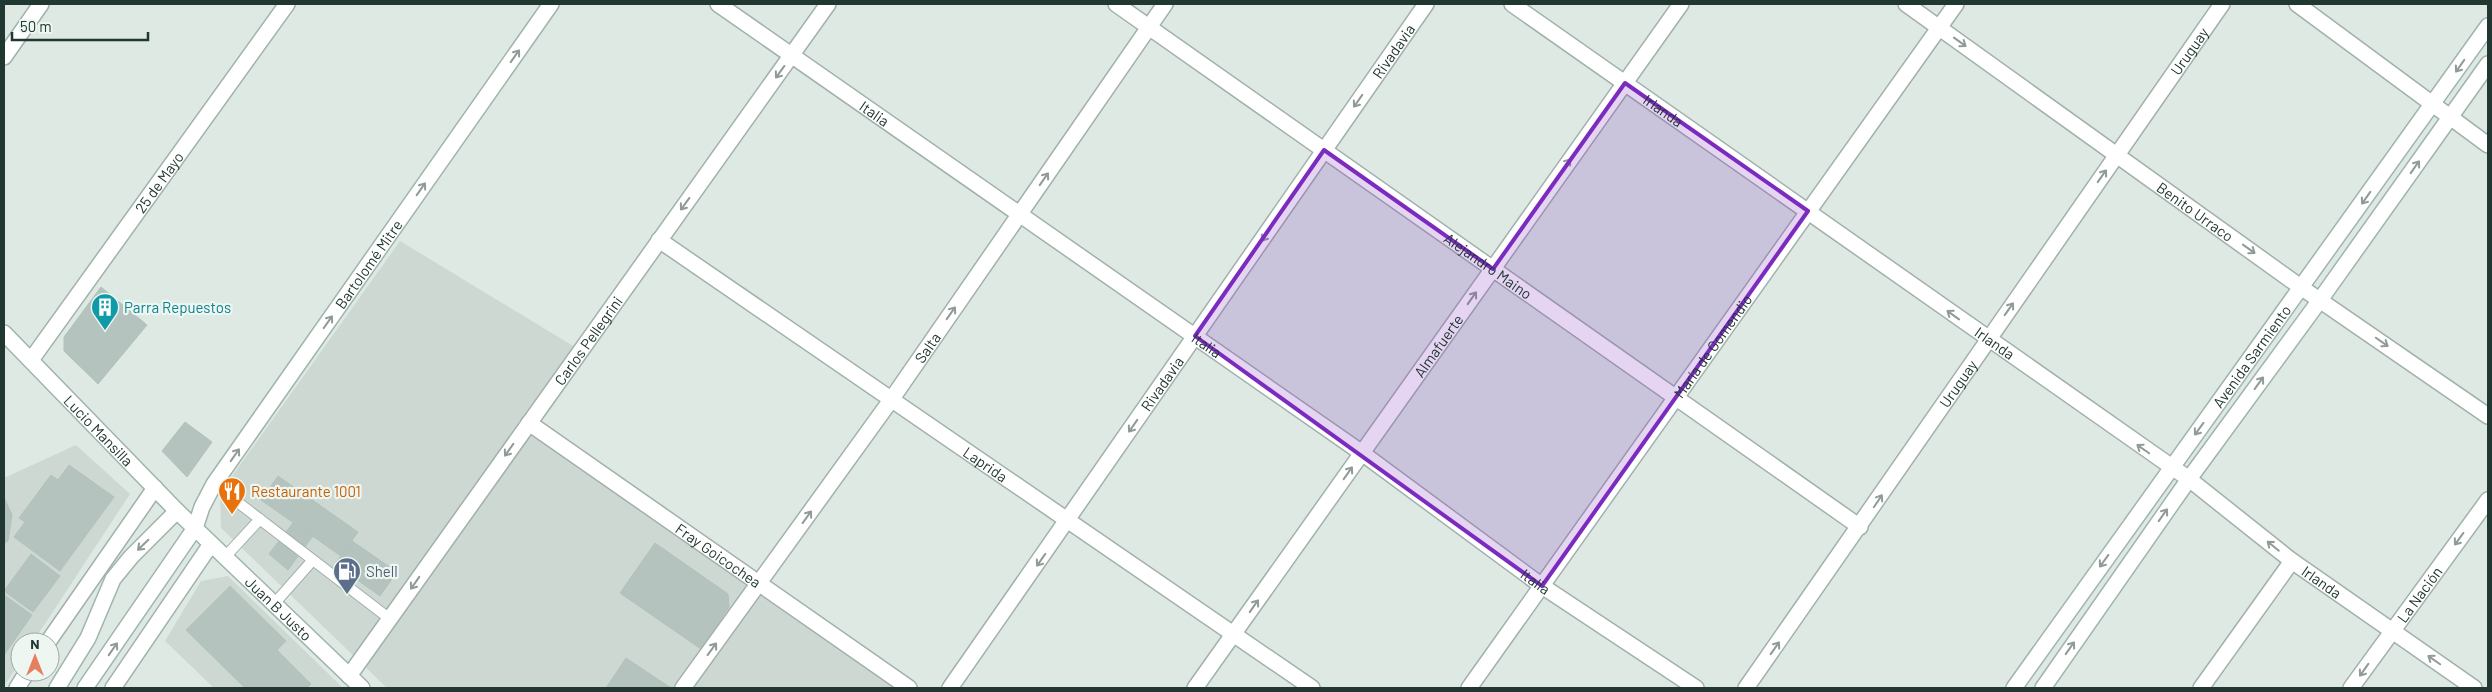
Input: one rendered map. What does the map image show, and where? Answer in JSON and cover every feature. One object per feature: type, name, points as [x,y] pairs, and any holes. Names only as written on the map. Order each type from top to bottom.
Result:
[{"type":"street","points":[[6,50],[41,4]]},
{"type":"street","name":"25 de Mayo","points":[[31,360],[287,4]]},
{"type":"street","name":"Bartolomé Mitre","points":[[85,688],[195,528],[202,507],[214,484],[551,4]]},
{"type":"street","name":"Italia","points":[[718,4],[1362,453],[1542,586],[1696,688]]},
{"type":"street","name":"Carlos Pellegrini","points":[[349,676],[828,4]]},
{"type":"street","name":"Alejandro Maino","points":[[1116,4],[1860,527]]},
{"type":"street","name":"Salta","points":[[684,688],[891,400],[1165,4]]},
{"type":"street","name":"Rivadavia","points":[[950,688],[1426,4]]},
{"type":"street","name":"Irlanda","points":[[1512,4],[1988,340],[2171,468],[2189,478],[2292,561],[2474,688]]},
{"type":"street","name":"Almafuerte","points":[[1195,688],[1681,4]]},
{"type":"street","name":"Benito Urraco","points":[[1906,4],[2118,154],[2302,288],[2488,416]]},
{"type":"street","name":"María de Gomendio","points":[[1469,688],[1956,4]]},
{"type":"street","name":"Uruguay","points":[[1746,688],[1860,527],[2222,4]]},
{"type":"street","points":[[2297,4],[2488,145]]},
{"type":"street","name":"Avenida Sarmiento","points":[[2014,688],[2488,26]]},
{"type":"street","name":"Avenida Sarmiento","points":[[2042,688],[2189,478],[2320,300],[2488,64]]},
{"type":"street","name":"Laprida","points":[[658,240],[1312,688]]},
{"type":"street","name":"Lucio Mansilla","points":[[4,333],[195,528]]},
{"type":"street","name":"Fray Goicochea","points":[[529,424],[909,688]]},
{"type":"street","points":[[55,632],[154,488]]},
{"type":"street","name":"La Nación","points":[[2351,688],[2488,500]]},
{"type":"street","points":[[57,688],[88,638],[113,579],[131,556],[178,511]]},
{"type":"street","name":"Juan B Justo","points":[[195,528],[362,688]]},
{"type":"street","points":[[113,688],[211,544]]},
{"type":"street","points":[[2200,688],[2292,561]]},
{"type":"lane","points":[[214,484],[390,619]]},
{"type":"lane","points":[[225,557],[260,519]]},
{"type":"lane","points":[[274,604],[312,561]]},
{"type":"highlighted area","points":[[1625,83],[1808,211],[1542,586],[1195,336],[1324,150],[1493,269]]},
{"type":"shaded area","points":[[400,241],[575,347],[517,425],[899,688],[387,688],[221,528],[220,493]]},
{"type":"shaded area","points":[[76,445],[130,494],[40,632],[10,632],[10,677],[4,686],[4,478]]},
{"type":"shaded area","points":[[228,576],[343,688],[214,688],[165,641],[201,581]]},
{"type":"building","name":"Parra Repuestos","points":[[101,287],[147,325],[98,384],[64,351],[64,337]]},
{"type":"building","points":[[185,422],[212,442],[187,477],[162,451]]},
{"type":"building","points":[[69,465],[114,497],[60,571],[14,537],[25,522],[19,518],[51,475],[58,480]]},
{"type":"building","points":[[278,476],[358,532],[341,556],[261,500]]},
{"type":"building","points":[[4,497],[12,515],[8,541],[4,543]]},
{"type":"building","points":[[293,523],[313,536],[288,570],[269,554]]},
{"type":"building","points":[[352,541],[397,572],[380,596],[335,564]]},
{"type":"building","points":[[655,543],[728,594],[729,607],[701,649],[620,593]]},
{"type":"building","points":[[31,554],[60,576],[33,612],[4,591]]},
{"type":"building","points":[[230,586],[286,641],[277,650],[311,684],[306,688],[245,688],[186,630]]},
{"type":"building","points":[[4,595],[32,615],[20,632],[10,632],[10,646],[4,655]]},
{"type":"building","points":[[626,658],[671,688],[606,688]]},
{"type":"place","name":"Parra Repuestos","points":[[105,331]]},
{"type":"place","name":"Restaurante 1001","points":[[232,515]]},
{"type":"place","name":"Shell","points":[[347,595]]}]
